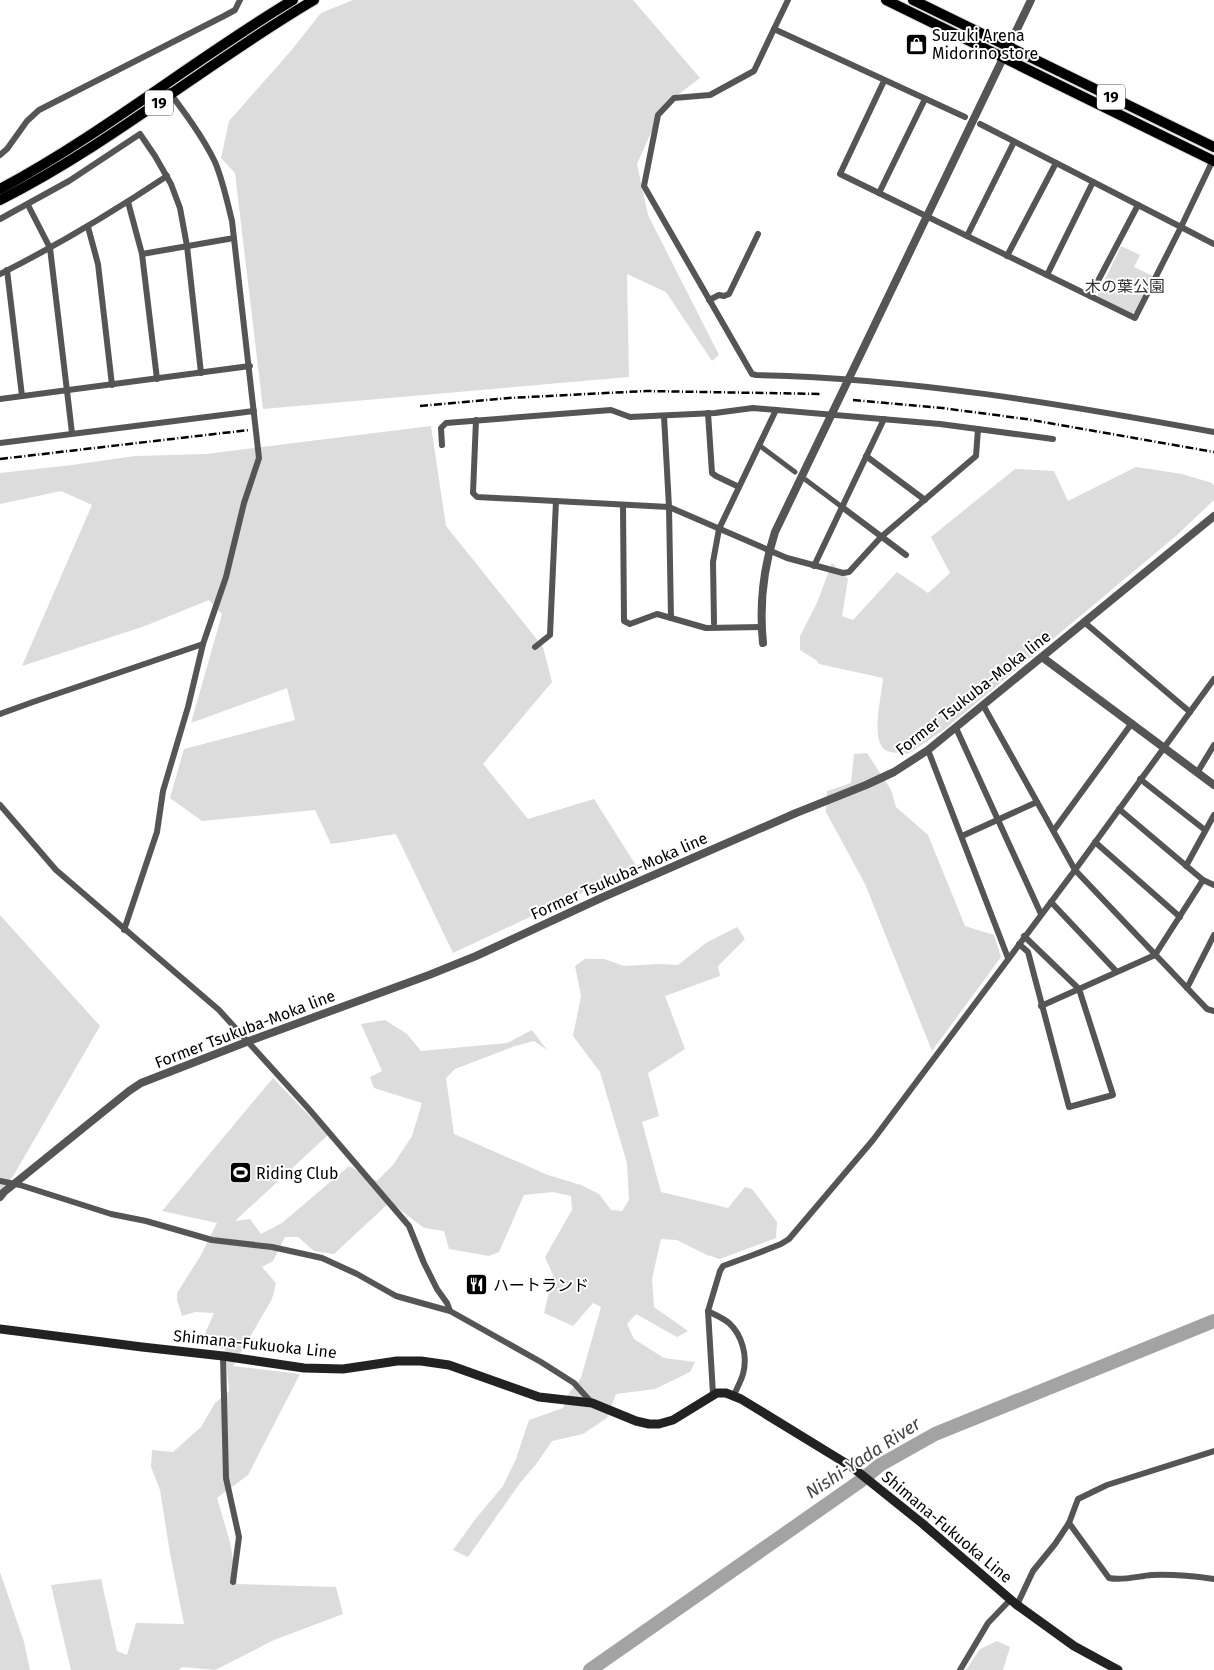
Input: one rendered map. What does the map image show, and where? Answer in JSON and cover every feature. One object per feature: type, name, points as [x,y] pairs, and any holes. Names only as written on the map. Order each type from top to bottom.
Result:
[{"type":"main road","name":"19","points":[[0,189],[74,146],[245,30],[293,0]]},
{"type":"main road","name":"19","points":[[0,200],[75,158],[314,0]]},
{"type":"main road","name":"19","points":[[886,0],[1214,160]]},
{"type":"main road","name":"19","points":[[913,0],[1214,147]]},
{"type":"main road","name":"Shimana-Fukuoka Line","points":[[0,1329],[223,1356],[304,1368],[343,1369],[397,1362],[434,1362],[449,1365],[539,1397],[592,1404],[636,1421],[659,1424],[673,1420],[713,1394],[721,1392],[734,1395],[863,1476],[923,1524],[1013,1603],[1074,1646],[1118,1670]]},
{"type":"street","points":[[0,155],[7,149],[27,121],[39,110],[235,10],[240,0]]},
{"type":"street","points":[[788,0],[754,71],[710,94],[674,98],[658,116],[644,186],[750,372],[753,375],[847,379],[1022,398],[1214,432]]},
{"type":"street","points":[[763,643],[761,594],[769,551],[780,518],[1031,0]]},
{"type":"street","points":[[774,29],[966,117]]},
{"type":"street","points":[[884,81],[840,174],[1135,318],[1214,160]]},
{"type":"street","points":[[124,930],[157,832],[163,791],[188,706],[203,644],[226,577],[244,503],[259,458],[232,221],[224,187],[214,162],[200,136],[164,85]]},
{"type":"street","points":[[879,193],[925,99]]},
{"type":"street","points":[[980,124],[1214,244]]},
{"type":"street","points":[[0,219],[68,181],[140,134],[167,176],[180,208],[187,246],[202,373]]},
{"type":"street","points":[[967,236],[1014,142]]},
{"type":"street","points":[[1007,256],[1056,164]]},
{"type":"street","points":[[0,274],[88,227],[167,176]]},
{"type":"street","points":[[1047,275],[1093,182]]},
{"type":"street","points":[[128,202],[142,254],[156,379]]},
{"type":"street","points":[[28,205],[50,248],[72,433]]},
{"type":"street","points":[[1090,296],[1138,205]]},
{"type":"street","points":[[88,227],[98,264],[112,385]]},
{"type":"street","points":[[709,300],[719,294],[724,296],[729,294],[758,234]]},
{"type":"street","points":[[142,254],[234,238]]},
{"type":"street","points":[[7,270],[22,396]]},
{"type":"street","points":[[0,399],[250,366]]},
{"type":"street","points":[[442,445],[441,428],[446,423],[611,410],[630,417],[708,413],[753,408],[884,419],[1053,439]]},
{"type":"street","points":[[0,443],[254,410]]},
{"type":"street","points":[[714,623],[713,557],[719,529],[776,410]]},
{"type":"street","points":[[708,413],[712,473],[739,487]]},
{"type":"street","points":[[664,416],[669,507],[671,618]]},
{"type":"street","points":[[814,566],[884,419]]},
{"type":"street","points":[[476,420],[473,493],[477,497],[669,507],[787,558],[843,573],[849,572],[881,537],[976,456],[978,429]]},
{"type":"street","points":[[759,445],[795,472]]},
{"type":"street","points":[[866,456],[925,500]]},
{"type":"street","points":[[806,480],[906,556]]},
{"type":"street","points":[[535,647],[550,635],[556,501]]},
{"type":"street","points":[[623,505],[624,621],[630,624],[657,614],[706,628],[762,627]]},
{"type":"street","name":"Former Tsukuba-Moka line","points":[[0,1198],[4,1192],[134,1087],[249,1041],[429,976],[610,894],[796,813],[866,786],[894,772],[928,750],[956,728],[1214,516]]},
{"type":"street","points":[[1084,622],[1190,712]]},
{"type":"street","points":[[0,714],[203,644]]},
{"type":"street","points":[[1042,657],[1214,784]]},
{"type":"street","points":[[713,1394],[708,1311],[723,1266],[753,1256],[789,1239],[873,1140],[1075,870],[1214,679]]},
{"type":"street","points":[[984,705],[1075,870],[1207,1009],[1214,1010]]},
{"type":"street","points":[[1054,830],[1132,723]]},
{"type":"street","points":[[956,728],[1041,914]]},
{"type":"street","points":[[1197,773],[1214,745]]},
{"type":"street","points":[[928,750],[1008,958]]},
{"type":"street","points":[[1140,779],[1205,830]]},
{"type":"street","points":[[962,836],[1037,802]]},
{"type":"street","points":[[0,805],[56,870],[219,1010],[249,1041],[409,1226],[424,1263],[450,1311]]},
{"type":"street","points":[[1119,809],[1186,866],[1214,885]]},
{"type":"street","points":[[1186,866],[1214,815]]},
{"type":"street","points":[[1095,842],[1180,917]]},
{"type":"street","points":[[1041,1006],[1116,971],[1156,955],[1204,880]]},
{"type":"street","points":[[1051,902],[1116,971]]},
{"type":"street","points":[[1187,988],[1214,935]]},
{"type":"street","points":[[1019,944],[1028,952],[1069,1107],[1113,1095],[1079,989],[1024,936]]},
{"type":"street","points":[[0,1181],[111,1214],[146,1221],[212,1240],[272,1247],[322,1258],[357,1274],[396,1296],[450,1311],[541,1362],[574,1383],[592,1404]]},
{"type":"street","points":[[708,1311],[730,1324],[743,1349],[743,1375],[734,1395]]},
{"type":"street","points":[[223,1356],[226,1478],[239,1537],[232,1582]]},
{"type":"street","points":[[960,1670],[988,1623],[1013,1603],[1033,1571],[1055,1544],[1068,1523],[1078,1499],[1106,1486],[1214,1450]]},
{"type":"street","points":[[1068,1523],[1109,1578],[1115,1580],[1151,1575],[1180,1574],[1214,1579]]},
{"type":"green space","points":[[353,0],[633,0],[700,78],[663,106],[637,164],[648,215],[719,355],[712,361],[666,292],[627,274],[629,377],[263,409],[235,173],[221,158],[229,121],[290,52],[321,13]]},
{"type":"green space","name":"木の葉公園","points":[[1121,246],[1140,255],[1134,267],[1153,276],[1135,312],[1132,313],[1099,297],[1098,294]]},
{"type":"green space","points":[[431,426],[446,526],[543,647],[552,682],[483,764],[528,819],[594,799],[637,867],[453,953],[396,834],[331,844],[315,810],[202,821],[170,798],[184,749],[295,720],[287,688],[191,723],[222,614],[209,600],[145,626],[22,666],[92,505],[61,491],[0,504],[0,473],[135,456],[206,454]]},
{"type":"green space","points":[[1136,467],[1182,474],[1212,483],[1214,486],[1214,500],[1176,536],[945,729],[908,754],[885,750],[878,736],[878,716],[883,678],[819,664],[800,650],[800,636],[816,605],[832,563],[848,579],[842,616],[853,620],[897,572],[928,593],[950,573],[931,537],[1015,469],[1054,471],[1068,501]]},
{"type":"green space","points":[[867,753],[891,790],[896,807],[928,835],[965,926],[994,935],[1001,957],[932,1051],[865,884],[826,812],[827,791],[851,783],[854,754]]},
{"type":"green space","points":[[0,915],[100,1026],[0,1196]]},
{"type":"green space","points":[[737,927],[745,939],[718,966],[720,976],[665,996],[685,1049],[648,1073],[659,1116],[642,1122],[661,1192],[728,1208],[745,1187],[752,1189],[777,1222],[776,1238],[720,1259],[707,1255],[677,1240],[661,1239],[652,1279],[654,1307],[688,1331],[677,1337],[636,1314],[627,1324],[634,1339],[664,1358],[695,1362],[690,1372],[655,1389],[616,1394],[607,1418],[583,1434],[552,1441],[468,1557],[453,1550],[503,1486],[516,1459],[529,1420],[563,1408],[569,1393],[581,1378],[601,1307],[593,1303],[573,1326],[544,1313],[553,1275],[545,1257],[572,1210],[571,1196],[553,1192],[524,1195],[499,1252],[489,1256],[449,1249],[444,1231],[424,1228],[390,1202],[334,1254],[314,1251],[298,1237],[285,1237],[273,1261],[262,1267],[276,1283],[272,1299],[233,1366],[300,1374],[248,1475],[217,1498],[230,1542],[237,1584],[336,1587],[343,1614],[274,1640],[215,1670],[182,1667],[179,1670],[71,1670],[51,1585],[101,1579],[117,1651],[127,1655],[136,1623],[184,1624],[160,1490],[151,1467],[152,1450],[173,1452],[201,1427],[215,1403],[229,1391],[225,1349],[200,1345],[214,1313],[195,1312],[182,1316],[177,1300],[177,1293],[201,1255],[217,1223],[162,1211],[273,1078],[328,1135],[235,1221],[250,1219],[261,1234],[282,1223],[349,1166],[377,1181],[393,1165],[412,1136],[422,1103],[374,1088],[370,1077],[382,1071],[361,1024],[385,1020],[407,1034],[421,1051],[507,1043],[532,1030],[547,1050],[534,1041],[515,1046],[455,1069],[446,1078],[454,1134],[548,1175],[581,1185],[599,1194],[611,1210],[622,1211],[629,1200],[627,1163],[600,1072],[573,1036],[581,996],[575,966],[585,959],[604,959],[624,966],[678,965],[706,943]]},
{"type":"green space","points":[[0,1572],[24,1642],[30,1670],[0,1670]]},
{"type":"green space","points":[[997,1641],[1010,1647],[1003,1670],[966,1670],[980,1649]]},
{"type":"waterway","name":"Nishi-Yada River","points":[[590,1670],[859,1482],[880,1465],[935,1434],[1214,1321]]},
{"type":"railway","points":[[420,406],[509,398],[646,391],[822,394]]},
{"type":"railway","points":[[853,400],[942,408],[1026,419],[1214,452]]},
{"type":"railway","points":[[0,459],[249,430]]},
{"type":"place","name":"Suzuki Arena Midorino store","points":[[916,44]]},
{"type":"place","name":"Riding Club","points":[[240,1173]]},
{"type":"place","name":"ハートランド","points":[[477,1285]]}]
